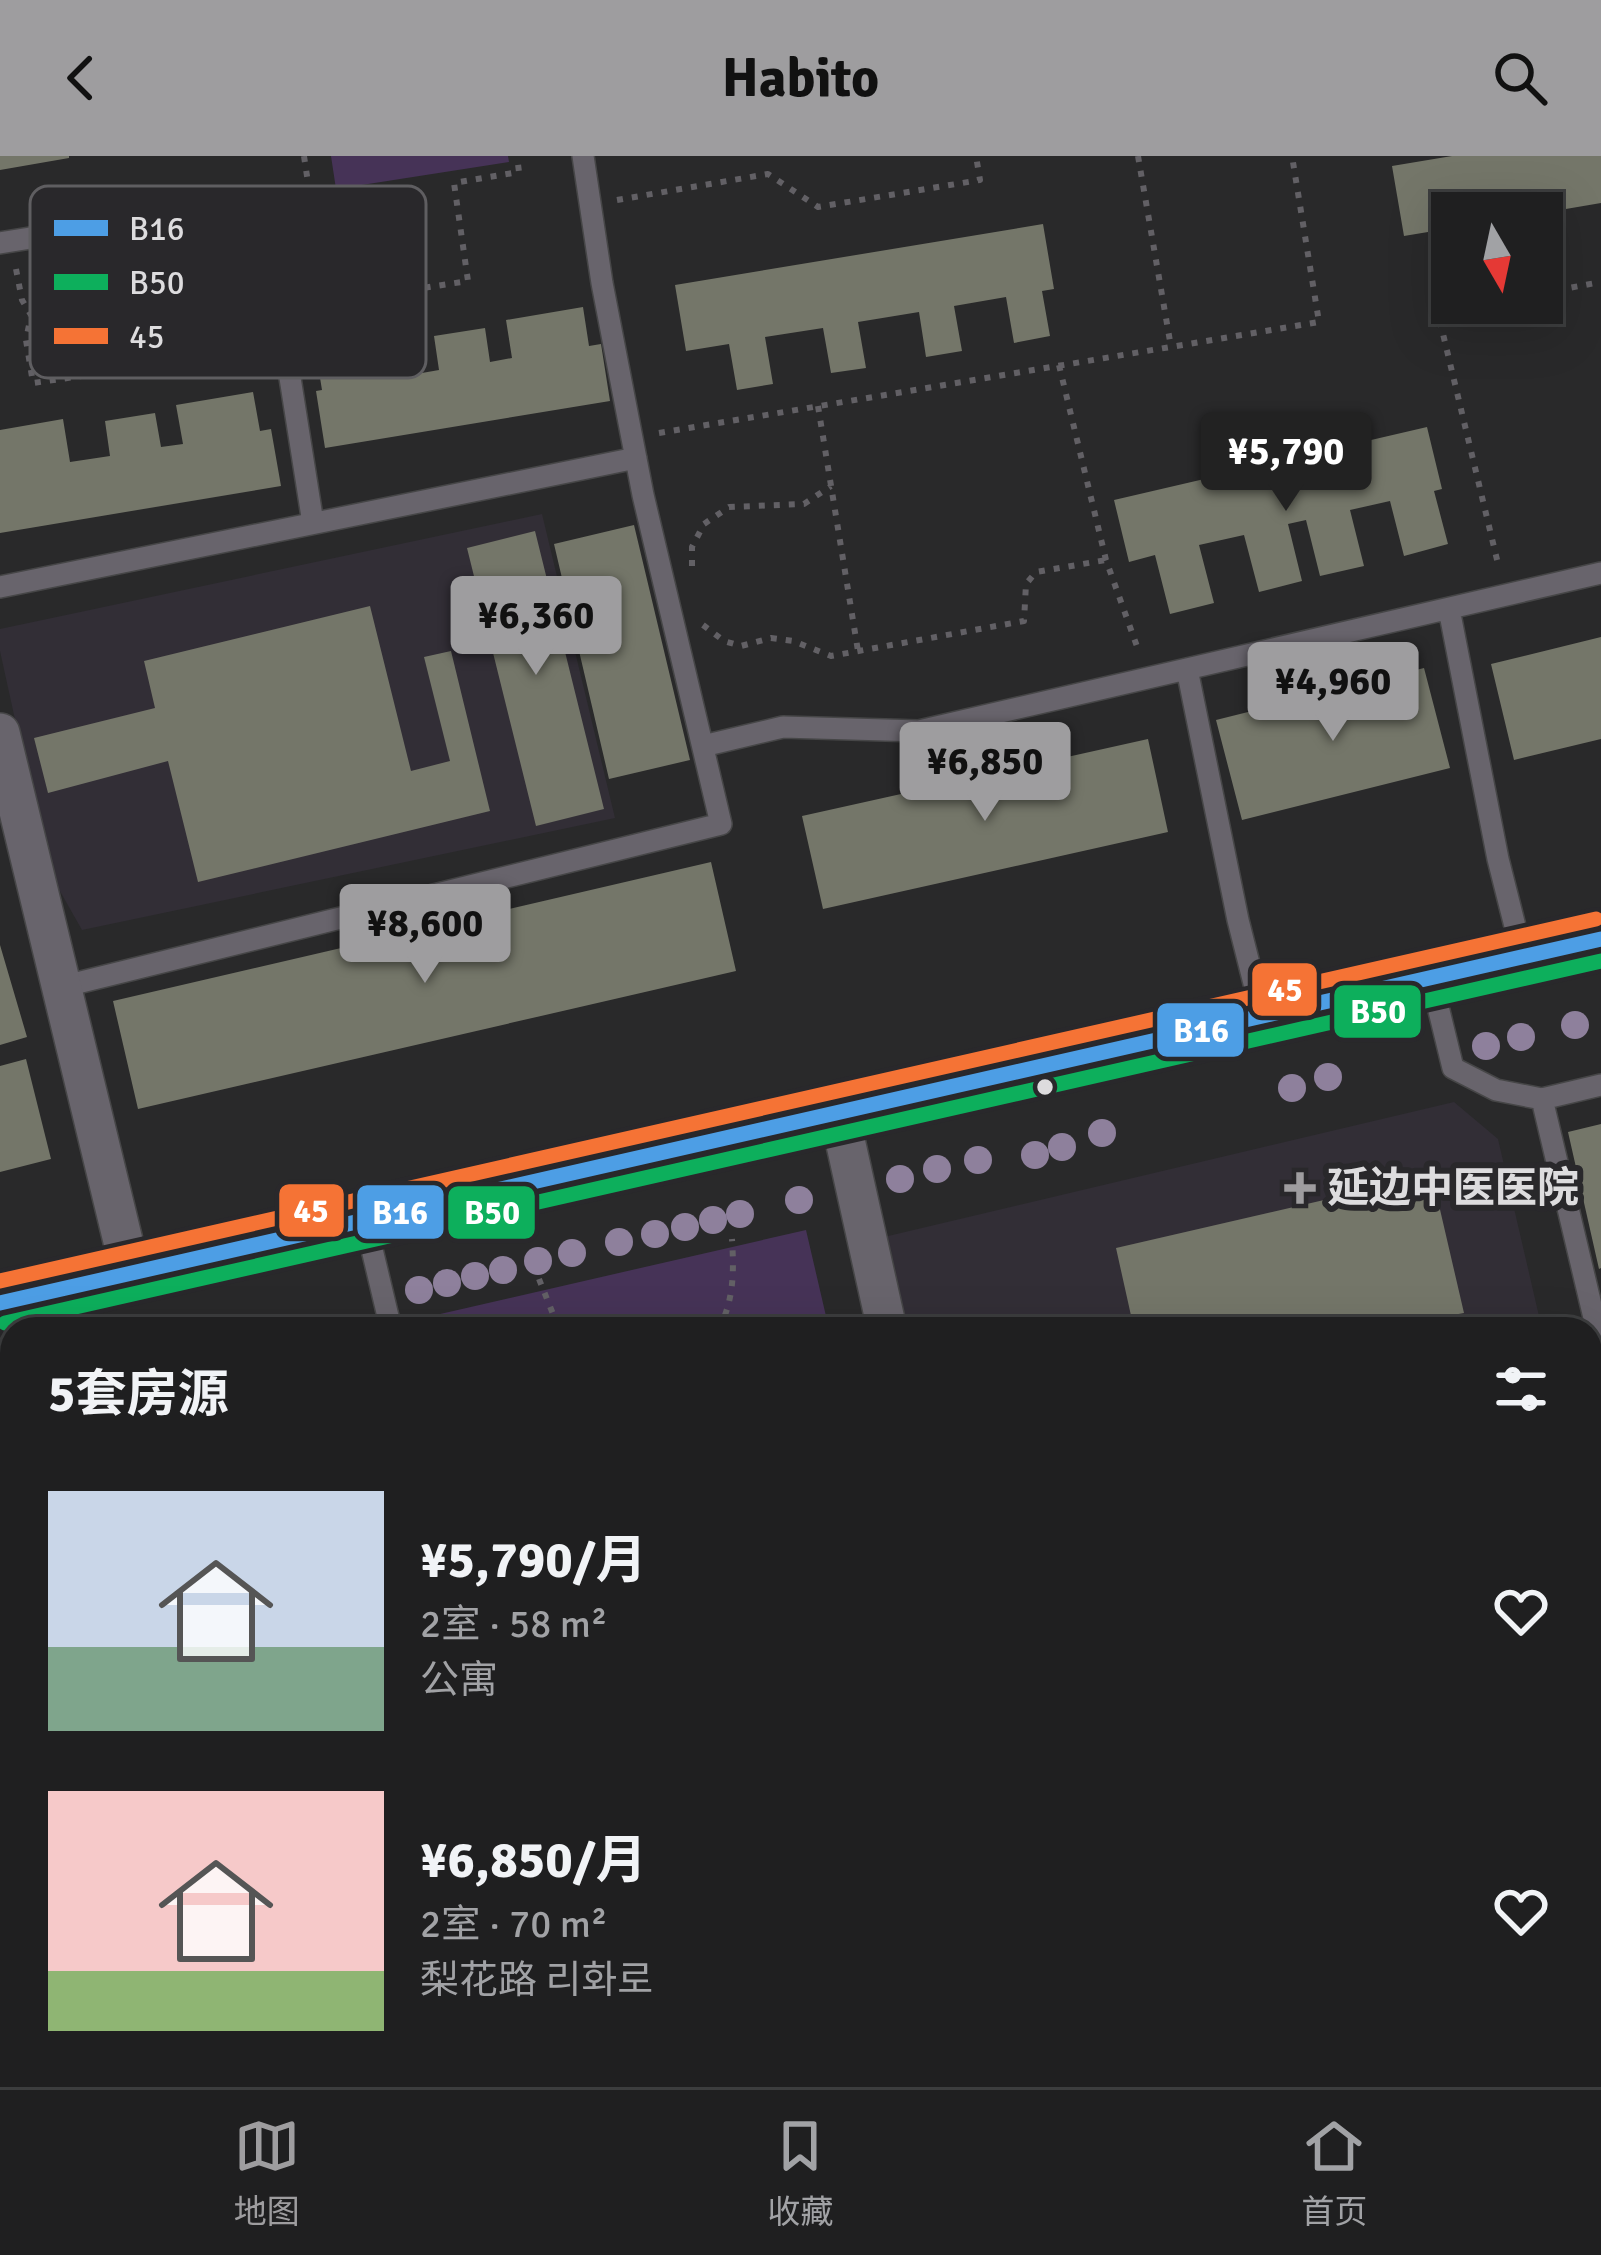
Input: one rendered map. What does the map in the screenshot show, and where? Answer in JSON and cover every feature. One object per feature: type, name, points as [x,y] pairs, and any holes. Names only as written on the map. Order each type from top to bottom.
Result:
[{"type":"street","points":[[0,733],[130,1274]]},
{"type":"street","points":[[0,1303],[1601,939]]},
{"type":"street","points":[[839,1113],[884,1317]]},
{"type":"lane","points":[[62,987],[721,824],[634,448],[584,156]]},
{"type":"lane","points":[[289,378],[313,523]]},
{"type":"lane","points":[[0,586],[313,523],[634,448]]},
{"type":"lane","points":[[703,746],[784,727],[919,731],[1601,573]]},
{"type":"lane","points":[[1449,609],[1498,859],[1523,957]]},
{"type":"lane","points":[[1187,669],[1262,1016]]},
{"type":"lane","points":[[1431,978],[1453,1068],[1496,1090],[1542,1099],[1601,1085]]},
{"type":"lane","points":[[1542,1099],[1594,1317]]},
{"type":"lane","points":[[365,1220],[388,1317]]},
{"type":"path","points":[[304,156],[308,186]]},
{"type":"path","points":[[426,288],[468,281],[454,183],[519,172],[517,156]]},
{"type":"path","points":[[590,205],[768,174],[818,207],[980,180],[976,156]]},
{"type":"path","points":[[1138,156],[1171,347]]},
{"type":"path","points":[[634,448],[818,406],[1319,322],[1292,156]]},
{"type":"path","points":[[5,242],[30,313]]},
{"type":"path","points":[[1563,289],[1601,282]]},
{"type":"path","points":[[30,320],[26,340],[30,365]]},
{"type":"path","points":[[1441,324],[1505,596]]},
{"type":"path","points":[[1059,365],[1106,560],[1148,678]]},
{"type":"path","points":[[32,378],[33,383],[68,378]]},
{"type":"path","points":[[818,406],[858,651]]},
{"type":"path","points":[[692,585],[692,547],[704,524],[729,507],[804,504],[831,486]]},
{"type":"path","points":[[703,625],[724,641],[741,646],[771,638],[793,640],[831,656],[1024,621],[1026,584],[1036,572],[1106,560]]},
{"type":"path","points":[[725,1317],[732,1292],[732,1239]]},
{"type":"path","points":[[539,1279],[554,1317]]},
{"type":"shaded area","points":[[331,156],[508,156],[509,162],[355,186],[336,186]]},
{"type":"shaded area","points":[[542,514],[615,818],[82,930],[48,870],[0,651],[0,629]]},
{"type":"shaded area","name":"延边中医医院","points":[[1454,1102],[1498,1139],[1539,1317],[903,1317],[884,1237]]},
{"type":"shaded area","points":[[806,1230],[826,1317],[427,1317]]},
{"type":"building","points":[[0,156],[69,156],[69,158],[0,170]]},
{"type":"building","points":[[1452,156],[1601,156],[1601,203],[1563,209],[1563,192],[1431,192],[1431,232],[1404,236],[1392,166]]},
{"type":"building","points":[[1043,224],[1054,289],[1042,291],[1050,336],[1014,343],[1006,297],[954,306],[962,351],[926,357],[919,312],[858,322],[866,368],[831,373],[823,328],[765,337],[773,384],[737,390],[729,344],[686,351],[675,285]]},
{"type":"building","points":[[583,307],[589,346],[601,344],[610,401],[325,448],[316,391],[322,390],[320,378],[426,378],[426,372],[439,370],[434,336],[485,328],[490,362],[512,358],[506,320]]},
{"type":"building","points":[[253,392],[260,431],[271,429],[281,486],[0,533],[0,430],[63,419],[70,462],[110,456],[105,421],[155,413],[161,447],[183,444],[176,405]]},
{"type":"building","points":[[1427,427],[1442,489],[1434,491],[1448,544],[1404,556],[1390,501],[1350,510],[1364,566],[1320,576],[1306,520],[1288,524],[1302,581],[1259,592],[1244,535],[1199,545],[1214,603],[1170,614],[1155,555],[1129,562],[1114,500]]},
{"type":"building","points":[[634,525],[690,760],[609,779],[554,544]]},
{"type":"building","points":[[535,531],[604,809],[536,826],[467,548]]},
{"type":"building","points":[[370,606],[411,771],[450,761],[424,657],[451,651],[490,811],[198,882],[168,761],[48,793],[34,738],[155,708],[144,661]]},
{"type":"building","points":[[1601,637],[1601,739],[1514,760],[1491,664]]},
{"type":"building","points":[[1424,668],[1450,768],[1242,820],[1216,720]]},
{"type":"building","points":[[1148,739],[1168,832],[823,909],[802,816]]},
{"type":"building","points":[[711,862],[736,971],[138,1109],[113,1001]]},
{"type":"building","points":[[0,945],[27,1037],[0,1045]]},
{"type":"building","points":[[26,1059],[51,1159],[0,1172],[0,1066]]},
{"type":"building","points":[[1601,1124],[1601,1268],[1599,1269],[1568,1132]]},
{"type":"building","points":[[1432,1175],[1464,1313],[1442,1317],[1131,1317],[1116,1248]]},
{"type":"transit line","name":"45","points":[[0,1281],[1596,919]]},
{"type":"transit line","name":"B16","points":[[0,1303],[1601,939]]},
{"type":"transit line","name":"B50","points":[[31,1317],[1601,961]]},
{"type":"place","name":"延边中医医院","points":[[1300,1188]]}]
